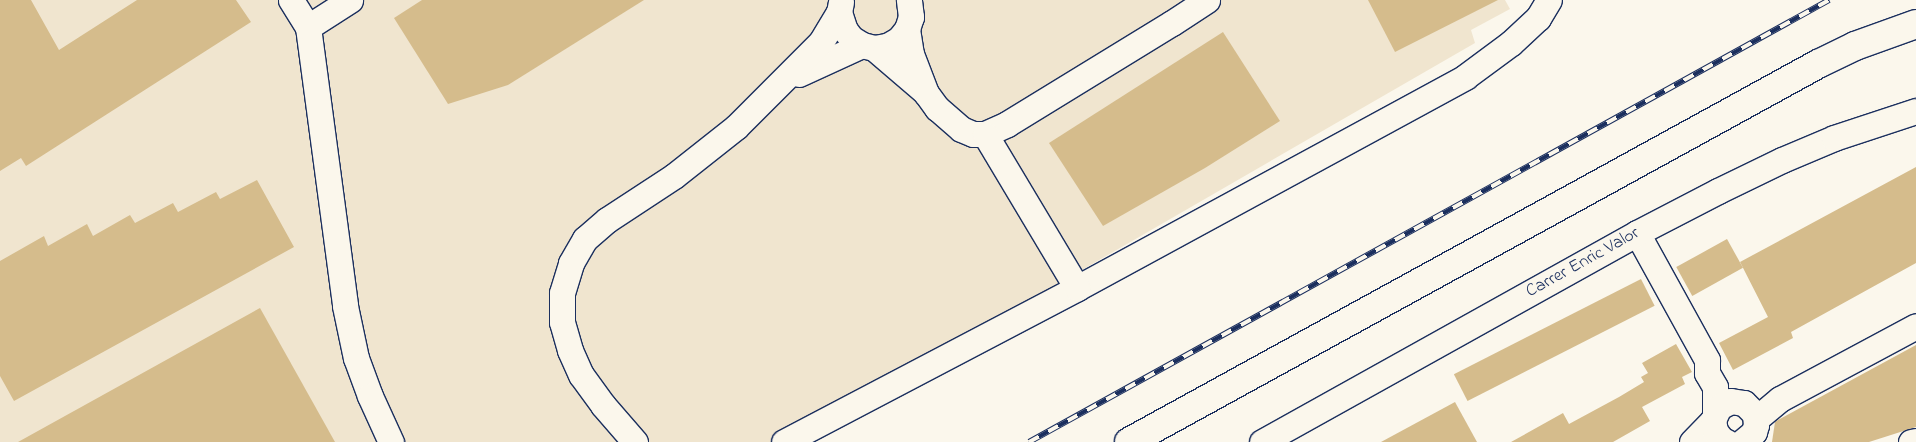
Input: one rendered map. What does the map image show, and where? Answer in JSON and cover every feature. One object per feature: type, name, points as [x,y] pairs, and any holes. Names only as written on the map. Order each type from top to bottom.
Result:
[{"type":"main road","points":[[1129,442],[1818,64],[1856,46],[1916,24]]},
{"type":"street","points":[[291,0],[308,27],[356,358],[367,388],[392,442]]},
{"type":"street","points":[[308,27],[350,0]]},
{"type":"street","points":[[910,0],[911,17],[907,29],[911,54],[926,93]]},
{"type":"street","points":[[840,5],[845,30],[851,38],[868,46],[926,93],[947,120],[973,134],[985,134],[1007,124],[1172,24],[1207,0]]},
{"type":"street","points":[[784,442],[1077,288],[1464,77],[1511,43],[1538,18],[1549,0]]},
{"type":"street","points":[[636,442],[603,405],[581,375],[570,350],[562,322],[562,293],[571,263],[585,239],[607,220],[674,176],[703,154],[736,127],[784,82],[822,42],[840,5]]},
{"type":"street","points":[[784,82],[868,46],[893,42],[907,29]]},
{"type":"street","name":"Carrer Enric Valor","points":[[1262,442],[1638,233],[1782,160],[1834,138],[1916,111]]},
{"type":"street","points":[[985,134],[1077,288]]},
{"type":"street","points":[[1638,233],[1707,360],[1718,368],[1732,394],[1733,429]]},
{"type":"street","points":[[1692,442],[1733,429],[1760,406],[1780,399],[1916,326]]},
{"type":"street","points":[[1911,442],[1916,441]]},
{"type":"shaded area","points":[[0,0],[1505,0],[1510,9],[1471,30],[1475,43],[784,442],[0,442]]},
{"type":"building","points":[[0,0],[31,0],[59,50],[137,0],[236,0],[251,22],[26,166],[21,158],[0,171]]},
{"type":"building","points":[[422,0],[644,0],[508,85],[448,104],[394,18]]},
{"type":"building","points":[[1368,0],[1498,0],[1395,52]]},
{"type":"building","points":[[1223,32],[1280,121],[1205,168],[1103,226],[1049,143]]},
{"type":"building","points":[[1916,167],[1916,263],[1791,332],[1793,338],[1733,370],[1719,343],[1768,317],[1740,262]]},
{"type":"building","points":[[257,180],[294,247],[14,401],[0,376],[0,261],[44,236],[48,246],[87,224],[93,236],[130,215],[135,223],[173,203],[178,212],[216,192],[220,199]]},
{"type":"building","points":[[1727,239],[1743,268],[1692,296],[1676,267]]},
{"type":"building","points":[[1641,279],[1655,306],[1468,401],[1454,374]]},
{"type":"building","points":[[260,308],[335,442],[18,442]]},
{"type":"building","points":[[1676,344],[1692,372],[1682,377],[1685,384],[1642,407],[1650,421],[1613,442],[1511,442],[1563,413],[1569,424],[1619,397],[1644,382],[1641,377],[1648,373],[1642,363]]},
{"type":"building","points":[[1916,345],[1916,427],[1869,442],[1772,442],[1775,422]]},
{"type":"building","points":[[1455,402],[1477,442],[1381,442]]},
{"type":"railway","points":[[1029,442],[1829,0]]}]
